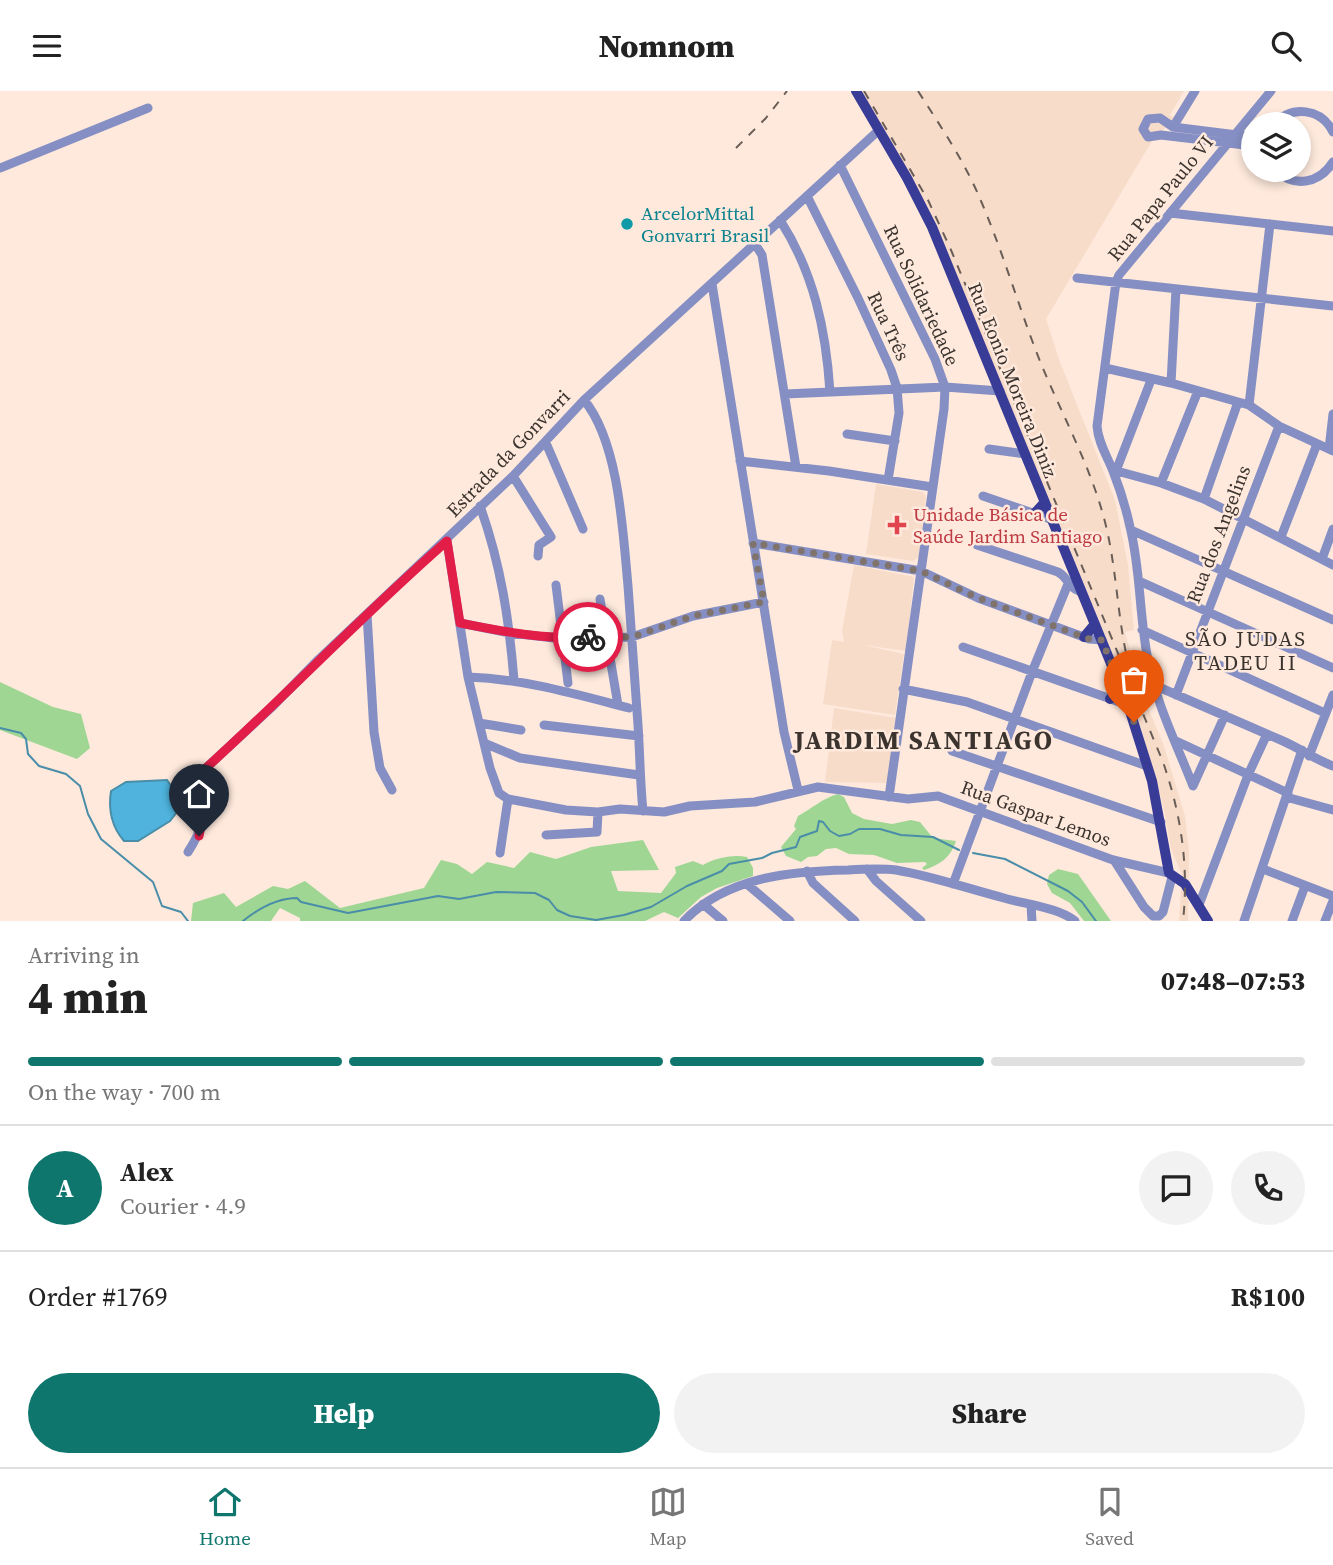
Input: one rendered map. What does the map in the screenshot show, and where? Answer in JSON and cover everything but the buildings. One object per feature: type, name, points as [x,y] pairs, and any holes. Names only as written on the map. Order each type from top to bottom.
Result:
[{"type":"main road","name":"Rua Eonio Moreira Diniz","points":[[856,91],[932,227],[1044,503],[1068,579],[1102,640],[1128,705],[1147,766],[1171,875]]},
{"type":"main road","points":[[1034,514],[1044,503]]},
{"type":"main road","points":[[1084,637],[1095,624]]},
{"type":"main road","points":[[1110,699],[1121,688]]},
{"type":"main road","points":[[1171,875],[1185,884],[1208,921]]},
{"type":"street","points":[[1173,127],[1195,91]]},
{"type":"street","name":"Rua Papa Paulo VI","points":[[1208,757],[1193,786],[1154,685],[1142,630],[1139,581],[1131,530],[1114,471],[1098,436],[1097,426],[1116,282],[1125,266],[1270,91]]},
{"type":"street","points":[[0,168],[148,108]]},
{"type":"street","points":[[1311,114],[1324,120],[1333,132]]},
{"type":"street","points":[[1241,138],[1231,139],[1161,135],[1149,137],[1143,129],[1144,124],[1153,118],[1166,121],[1173,127],[1231,139],[1241,142]]},
{"type":"street","name":"Estrada da Gonvarri","points":[[188,852],[201,831],[202,821],[191,787],[195,778],[447,541],[546,443],[584,400],[879,130]]},
{"type":"street","points":[[1311,180],[1326,172],[1333,162]]},
{"type":"street","name":"Rua Solidariedade","points":[[841,165],[935,359],[945,387],[890,797]]},
{"type":"street","name":"Rua Três","points":[[807,196],[863,310],[897,388],[899,413],[888,480]]},
{"type":"street","points":[[1170,213],[1333,231]]},
{"type":"street","points":[[779,220],[796,244],[811,281],[821,315],[830,392]]},
{"type":"street","points":[[1249,405],[1270,224]]},
{"type":"street","points":[[755,244],[762,255],[796,467]]},
{"type":"street","points":[[1077,278],[1333,306]]},
{"type":"street","points":[[712,284],[784,732],[798,790]]},
{"type":"street","points":[[1171,383],[1176,289]]},
{"type":"street","points":[[1105,368],[1249,405],[1279,426],[1331,450],[1333,414]]},
{"type":"street","points":[[1150,380],[1114,471],[1161,483],[1204,499],[1333,565]]},
{"type":"street","points":[[785,394],[945,387],[1000,391]]},
{"type":"street","points":[[1161,483],[1198,391]]},
{"type":"street","points":[[584,400],[594,411],[610,457],[623,527],[643,811]]},
{"type":"street","points":[[1204,499],[1238,402]]},
{"type":"street","name":"Rua dos Angelins","points":[[1176,695],[1279,426]]},
{"type":"street","points":[[847,434],[895,441]]},
{"type":"street","points":[[546,443],[583,529]]},
{"type":"street","points":[[1281,537],[1317,444]]},
{"type":"street","points":[[989,449],[1025,454]]},
{"type":"street","points":[[740,461],[932,487]]},
{"type":"street","points":[[513,476],[551,537],[539,545],[538,556]]},
{"type":"street","points":[[983,496],[1050,519]]},
{"type":"street","points":[[480,506],[500,571],[514,680]]},
{"type":"street","points":[[1322,559],[1333,529]]},
{"type":"street","points":[[1131,530],[1333,620]]},
{"type":"street","points":[[447,541],[468,677],[496,787],[499,793],[508,799],[500,853]]},
{"type":"street","points":[[753,543],[921,571],[958,590],[1084,637],[1102,640]]},
{"type":"street","points":[[953,884],[1068,579],[977,545]]},
{"type":"street","points":[[1139,581],[1333,668]]},
{"type":"street","points":[[556,585],[569,683]]},
{"type":"street","points":[[600,599],[618,705]]},
{"type":"street","points":[[460,623],[510,633],[563,639],[632,637],[693,616],[764,602]]},
{"type":"street","points":[[367,614],[374,732],[380,768],[392,790]]},
{"type":"street","points":[[1142,630],[1327,719]]},
{"type":"street","points":[[963,647],[1128,705]]},
{"type":"street","points":[[468,677],[514,680],[629,708]]},
{"type":"street","points":[[1154,685],[1333,765]]},
{"type":"street","points":[[903,689],[967,702],[1147,766]]},
{"type":"street","points":[[1244,921],[1287,795],[1306,753],[1327,719],[1333,695]]},
{"type":"street","points":[[1208,757],[1225,715]]},
{"type":"street","points":[[479,723],[521,730]]},
{"type":"street","points":[[544,725],[639,736]]},
{"type":"street","points":[[1199,905],[1248,775],[1267,734]]},
{"type":"street","points":[[1176,741],[1287,795],[1333,810]]},
{"type":"street","points":[[484,743],[520,758],[639,775]]},
{"type":"street","points":[[952,751],[1161,822]]},
{"type":"street","name":"Rua Gaspar Lemos","points":[[508,799],[542,807],[598,812],[620,809],[664,812],[691,806],[755,801],[818,787],[908,799],[938,796],[1113,860],[1171,875]]},
{"type":"street","points":[[546,835],[597,832],[598,812]]},
{"type":"street","points":[[1113,860],[1153,916],[1160,916],[1163,912],[1171,875]]},
{"type":"street","points":[[867,869],[876,881],[921,921]]},
{"type":"street","points":[[684,921],[702,904],[775,875],[867,869],[897,871],[953,884],[1064,914],[1074,921]]},
{"type":"street","points":[[1262,869],[1333,899],[1325,921]]},
{"type":"street","points":[[807,871],[813,883],[855,921]]},
{"type":"street","points":[[747,884],[790,921]]},
{"type":"street","points":[[1293,921],[1306,886]]},
{"type":"street","points":[[702,904],[723,921]]},
{"type":"street","points":[[1031,905],[1032,921]]},
{"type":"shaded area","points":[[859,91],[1184,91],[1170,115],[1175,118],[1152,141],[1046,319],[1060,362],[1115,500],[1128,565],[1134,630],[1125,632],[1141,692],[1163,743],[1185,816],[1189,852],[1188,921],[1179,921],[1182,875],[1171,849],[1163,805],[1142,731],[1110,647],[960,285]]},
{"type":"shaded area","name":"Unidade Básica de Saúde Jardim Santiago","points":[[876,484],[923,492],[926,497],[919,557],[913,561],[866,554]]},
{"type":"shaded area","points":[[854,565],[914,577],[906,651],[863,645],[904,654],[895,715],[823,704],[832,640],[844,642],[842,631]]},
{"type":"shaded area","points":[[834,708],[896,718],[888,783],[825,782]]},
{"type":"green space","points":[[0,682],[53,707],[81,714],[90,748],[77,759],[0,730]]},
{"type":"green space","points":[[838,794],[844,797],[852,813],[864,819],[892,824],[911,820],[920,822],[933,838],[956,841],[954,847],[944,860],[924,870],[922,868],[927,864],[925,862],[897,863],[874,855],[849,854],[836,848],[826,849],[801,862],[786,856],[781,847],[796,829],[794,826],[798,816]]},
{"type":"green space","points":[[643,840],[659,870],[611,871],[618,891],[661,893],[676,873],[675,867],[693,861],[703,865],[730,856],[747,857],[753,868],[753,876],[717,888],[701,897],[678,918],[664,912],[645,921],[300,921],[300,918],[280,908],[271,921],[191,921],[193,903],[224,893],[236,907],[273,886],[288,889],[305,881],[340,908],[424,888],[441,860],[457,864],[472,874],[487,862],[514,868],[530,852],[556,859],[591,847]]},
{"type":"green space","points":[[1058,869],[1078,874],[1111,921],[1084,921],[1070,903],[1052,893],[1047,884],[1049,875]]},
{"type":"water","points":[[167,780],[178,796],[177,812],[170,821],[138,841],[124,841],[111,817],[111,791],[126,782]]},
{"type":"waterway","points":[[0,728],[21,733],[26,739],[28,754],[39,766],[66,774],[80,786],[88,814],[101,839],[153,882],[162,906],[181,912],[188,921]]},
{"type":"waterway","points":[[243,921],[268,905],[290,898],[348,913],[438,896],[459,899],[496,892],[535,893],[549,900],[557,910],[570,916],[596,920],[651,907],[687,886],[722,871],[729,864],[762,858],[796,847],[800,837],[817,831],[819,821],[839,836],[859,829],[880,829],[901,835],[933,837],[959,850]]},
{"type":"waterway","points":[[973,853],[1005,859],[1068,891],[1082,902],[1096,921]]},
{"type":"railway","points":[[736,148],[766,118],[787,91]]},
{"type":"railway","points":[[864,91],[928,200],[951,250],[1163,762],[1175,801],[1182,840],[1185,880],[1183,921]]},
{"type":"railway","points":[[918,91],[975,187],[1036,351],[1091,478],[1109,538],[1126,653]]},
{"type":"way so far","points":[[588,637],[632,637],[693,616],[764,602],[753,543],[921,571],[978,598],[1089,639],[1102,640],[1134,722]]},
{"type":"place","name":"ArcelorMittal Gonvarri Brasil","points":[[627,224]]},
{"type":"place","name":"Unidade Básica de Saúde Jardim Santiago","points":[[897,525]]},
{"type":"district","name":"SÃO JUDAS TADEU II","points":[[1246,650]]},
{"type":"district","name":"JARDIM SANTIAGO","points":[[924,740]]},
{"type":"route","points":[[199,836],[202,821],[191,787],[195,778],[447,541],[460,623],[510,633],[563,639],[588,637]]}]
